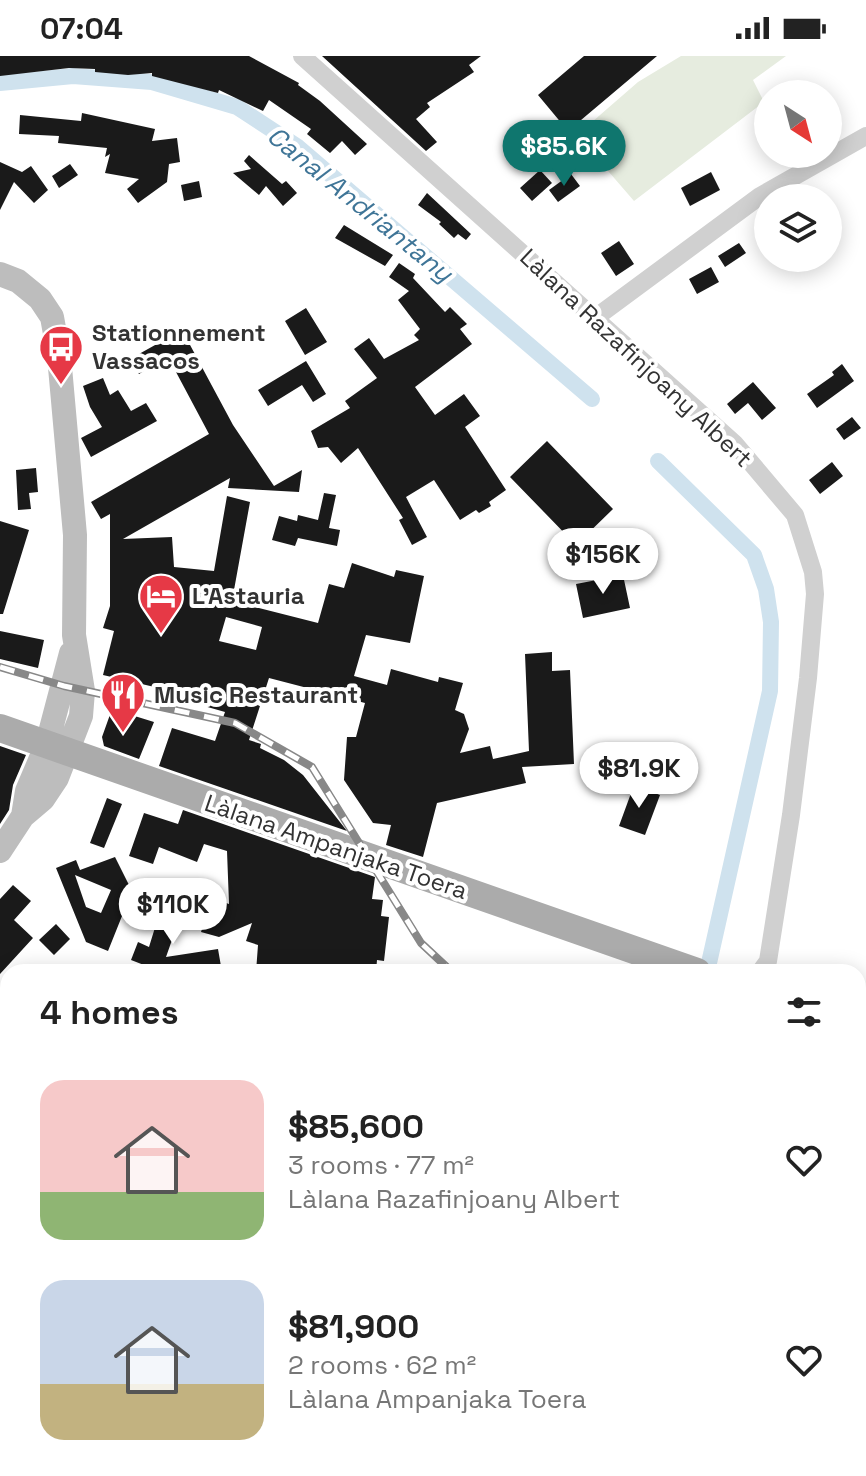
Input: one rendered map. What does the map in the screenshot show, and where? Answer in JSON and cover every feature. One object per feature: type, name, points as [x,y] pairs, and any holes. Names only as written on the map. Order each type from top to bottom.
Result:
[{"type":"main road","name":"Làlana Ampanjaka Toera","points":[[0,728],[669,964]]},
{"type":"street","name":"Làlana Razafinjoany Albert","points":[[302,56],[735,444],[795,515],[813,572],[815,594],[791,815],[766,964]]},
{"type":"street","points":[[595,318],[760,196],[866,136]]},
{"type":"street","points":[[0,274],[18,281],[40,299],[52,317],[59,356],[75,535],[74,635],[83,691],[81,716],[57,748],[57,778],[43,799],[9,831]]},
{"type":"shaded area","points":[[681,56],[786,56],[753,80],[754,110],[634,201],[577,135],[638,82]]},
{"type":"building","points":[[0,56],[249,56],[299,83],[367,144],[355,155],[342,141],[330,153],[307,134],[311,129],[269,100],[263,111],[219,90],[218,93],[152,76],[152,73],[128,75],[69,68],[0,76]]},
{"type":"building","points":[[322,56],[481,56],[469,65],[474,72],[427,103],[430,107],[416,119],[437,142],[426,151]]},
{"type":"building","points":[[584,56],[657,56],[568,131],[538,95]]},
{"type":"building","points":[[82,113],[155,129],[152,141],[177,138],[180,162],[169,164],[167,182],[138,203],[127,189],[139,179],[105,173],[110,154],[105,157],[107,148],[58,143],[59,136],[19,134],[20,115],[81,121]]},
{"type":"building","points":[[249,155],[282,184],[286,181],[297,193],[283,206],[266,186],[259,195],[233,173],[251,169],[244,161]]},
{"type":"building","points":[[0,162],[22,172],[31,166],[48,190],[34,203],[14,182],[0,210]]},
{"type":"building","points":[[70,164],[78,175],[59,188],[52,176]]},
{"type":"building","points":[[540,170],[552,183],[532,201],[520,188]]},
{"type":"building","points":[[711,172],[720,190],[690,206],[681,188]]},
{"type":"building","points":[[571,174],[580,186],[558,202],[549,190]]},
{"type":"building","points":[[199,181],[202,197],[184,201],[181,185]]},
{"type":"building","points":[[427,193],[471,234],[466,240],[458,234],[454,238],[439,224],[441,222],[418,205]]},
{"type":"building","points":[[344,225],[393,255],[385,266],[335,238]]},
{"type":"building","points":[[619,241],[634,264],[616,276],[601,253]]},
{"type":"building","points":[[739,243],[746,253],[725,267],[718,256]]},
{"type":"building","points":[[399,263],[415,274],[413,278],[445,312],[450,307],[467,324],[460,329],[472,344],[415,387],[435,415],[464,394],[480,416],[465,427],[506,490],[489,502],[491,506],[479,513],[476,510],[460,520],[434,480],[406,497],[427,537],[412,545],[399,520],[403,518],[358,448],[341,463],[328,447],[318,448],[311,431],[350,408],[345,401],[377,378],[354,349],[369,338],[384,359],[419,340],[414,335],[420,329],[398,300],[409,291],[389,277]]},
{"type":"building","points":[[711,267],[719,282],[697,294],[689,279]]},
{"type":"building","points":[[306,308],[327,342],[305,355],[285,321]]},
{"type":"building","points":[[182,330],[233,425],[274,486],[302,470],[299,492],[228,488],[230,478],[123,539],[172,537],[174,567],[214,571],[227,496],[250,502],[232,601],[318,623],[329,584],[344,588],[352,563],[394,577],[396,570],[424,576],[410,643],[366,635],[354,676],[387,685],[391,669],[438,682],[439,677],[463,683],[455,710],[464,714],[469,729],[460,753],[490,746],[493,759],[529,751],[525,654],[552,652],[552,671],[570,670],[574,764],[522,767],[526,783],[437,803],[423,857],[386,845],[391,825],[373,823],[344,780],[347,737],[356,737],[365,703],[269,678],[249,740],[261,744],[260,748],[284,760],[303,775],[347,831],[159,766],[172,728],[215,741],[225,712],[204,706],[206,699],[103,675],[114,631],[103,628],[110,606],[110,514],[101,519],[91,502],[209,434],[168,357],[139,374],[130,359]],"holes":[[[226,617],[262,627],[256,650],[219,641]]]},
{"type":"building","points":[[306,361],[326,394],[313,402],[302,385],[268,406],[258,390]]},
{"type":"building","points":[[842,364],[854,381],[817,408],[807,394],[834,375],[832,372]]},
{"type":"building","points":[[103,378],[110,395],[118,390],[131,411],[146,403],[157,421],[91,457],[81,438],[102,427],[90,407],[83,386]]},
{"type":"building","points":[[753,382],[776,408],[762,420],[748,403],[735,414],[727,404]]},
{"type":"building","points":[[852,417],[861,428],[844,440],[836,429]]},
{"type":"building","points":[[547,441],[613,509],[576,545],[510,477]]},
{"type":"building","points":[[832,462],[843,476],[820,494],[809,480]]},
{"type":"building","points":[[36,468],[38,492],[29,493],[31,509],[18,510],[16,470]]},
{"type":"building","points":[[324,493],[336,495],[329,528],[340,530],[337,546],[298,538],[295,546],[272,540],[279,516],[297,521],[298,515],[318,520]]},
{"type":"building","points":[[0,521],[29,530],[3,614],[0,614]]},
{"type":"building","points":[[623,575],[630,608],[583,618],[576,584]]},
{"type":"building","points":[[0,631],[44,640],[38,668],[0,659]]},
{"type":"building","name":"Music Restaurant","points":[[112,709],[154,722],[139,759],[104,746],[102,737]]},
{"type":"building","points":[[0,746],[26,755],[13,785],[9,810],[0,824]]},
{"type":"building","points":[[634,785],[660,795],[645,835],[619,826]]},
{"type":"building","points":[[107,798],[122,804],[104,848],[90,843]]},
{"type":"building","points":[[183,810],[375,877],[372,899],[383,900],[381,916],[389,917],[384,961],[377,960],[377,964],[257,964],[258,945],[246,941],[252,923],[219,937],[201,932],[212,898],[229,904],[227,851],[204,844],[197,862],[159,847],[153,864],[129,856],[144,813],[178,824]]},
{"type":"building","points":[[115,857],[132,891],[108,951],[86,942],[56,868],[76,860],[80,870]],"holes":[[[75,875],[111,890],[101,913],[86,907]]]},
{"type":"building","points":[[13,885],[31,901],[14,920],[33,938],[9,964],[0,964],[0,899]]},
{"type":"building","points":[[165,895],[185,903],[166,957],[218,949],[221,964],[141,964],[131,960],[138,942],[149,947]]},
{"type":"building","points":[[56,924],[70,939],[54,955],[39,940]]},
{"type":"waterway","name":"Canal Andriantany","points":[[0,83],[73,76],[152,82],[237,107],[298,147],[592,399]]},
{"type":"waterway","name":"Canal Andriantany","points":[[658,461],[754,555],[766,589],[771,622],[770,691],[709,964]]},
{"type":"railway","points":[[0,667],[64,686],[235,723],[312,767],[421,943],[443,964]]},
{"type":"place","name":"Stationnement Vassacos","points":[[61,386]]},
{"type":"place","name":"L'Astauria","points":[[161,635]]},
{"type":"place","name":"Music Restaurant","points":[[123,734]]}]
